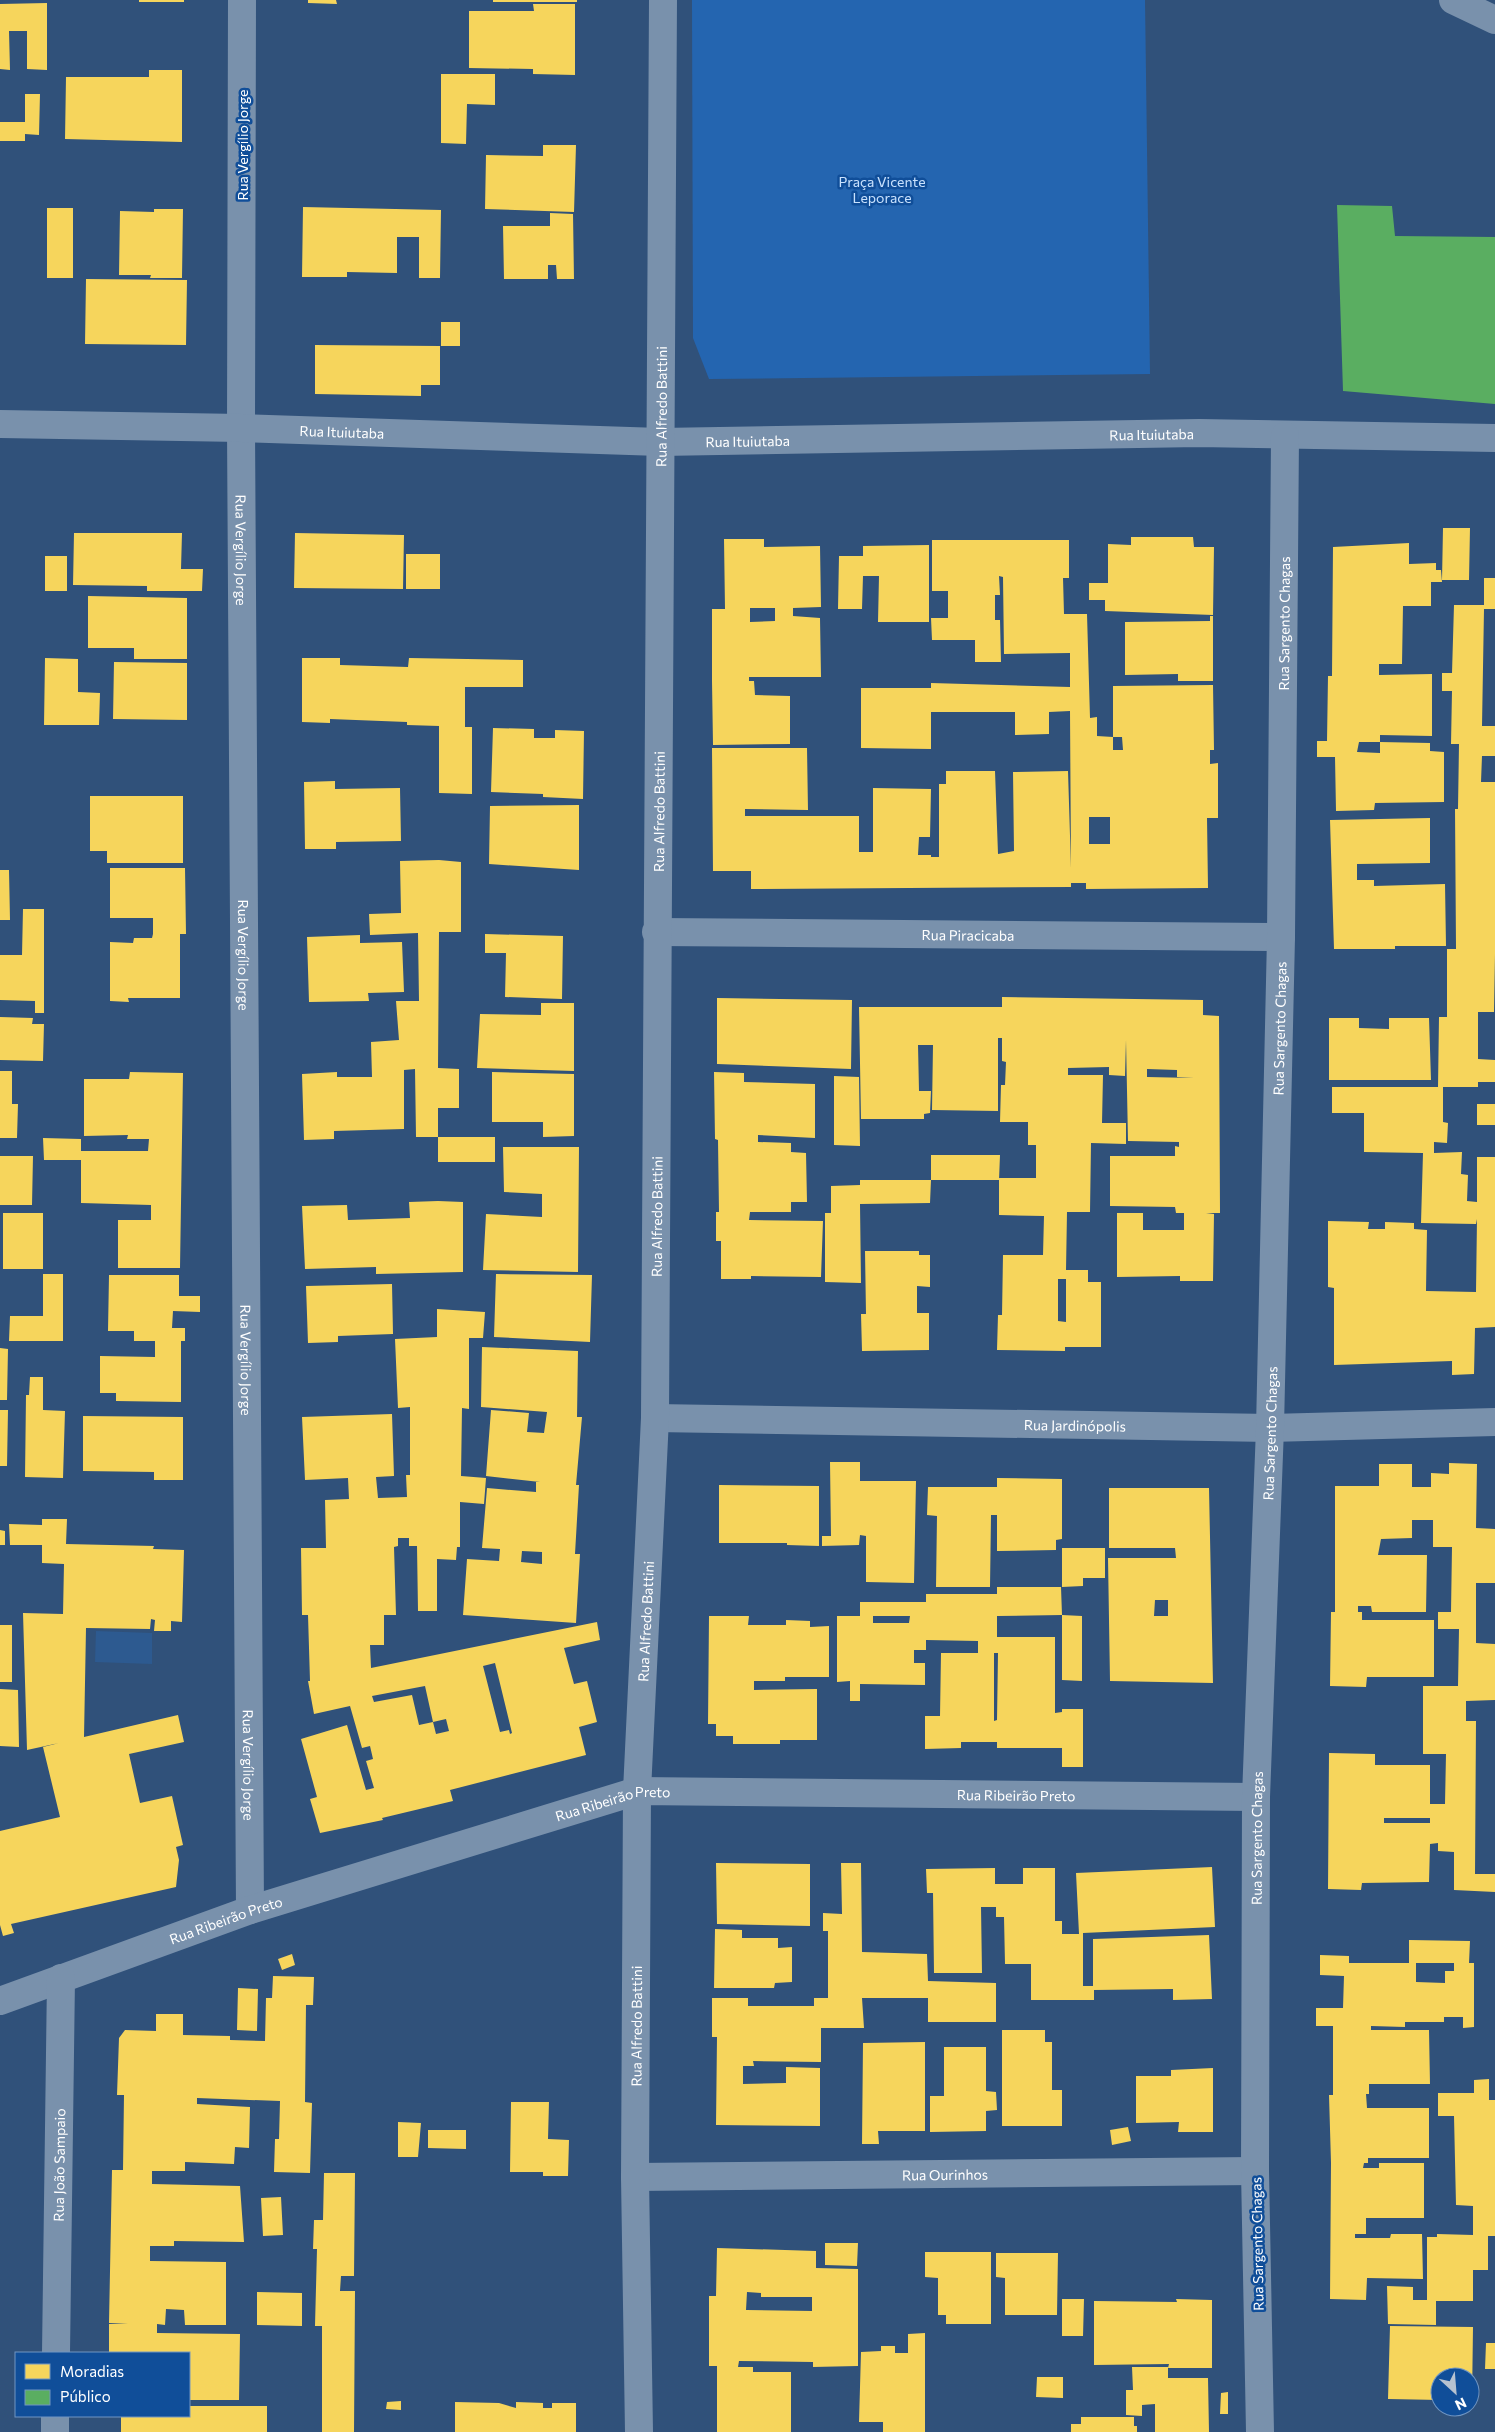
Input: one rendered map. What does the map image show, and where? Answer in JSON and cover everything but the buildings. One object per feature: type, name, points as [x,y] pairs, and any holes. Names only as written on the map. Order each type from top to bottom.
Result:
[{"type":"street","name":"Rua Vergílio Jorge","points":[[242,0],[241,428],[250,1910]]},
{"type":"street","name":"Rua Alfredo Battini","points":[[639,2432],[635,2177],[637,1791],[655,1418],[656,932],[663,0]]},
{"type":"street","points":[[1452,0],[1495,20]]},
{"type":"street","name":"Rua Ituiutaba","points":[[0,424],[241,428],[660,442],[1199,433],[1285,436],[1495,438]]},
{"type":"street","name":"Rua Sargento Chagas","points":[[1260,2432],[1256,2171],[1256,1797],[1270,1428],[1281,937],[1285,436]]},
{"type":"street","name":"Rua Piracicaba","points":[[656,932],[1281,937]]},
{"type":"street","name":"Rua Jardinópolis","points":[[655,1418],[1270,1428],[1495,1422]]},
{"type":"street","name":"Rua Ribeirão Preto","points":[[0,2001],[250,1910],[637,1791],[1256,1797]]},
{"type":"street","name":"Rua João Sampaio","points":[[56,2352],[61,1978]]},
{"type":"street","name":"Rua Ourinhos","points":[[635,2177],[1256,2171]]},
{"type":"street","points":[[55,2417],[55,2432]]},
{"type":"green space","name":"Praça Vicente Leporace","points":[[692,0],[1145,0],[1150,374],[709,379],[693,338]]},
{"type":"shaded area","points":[[96,1631],[152,1633],[152,1664],[95,1662]]}]
